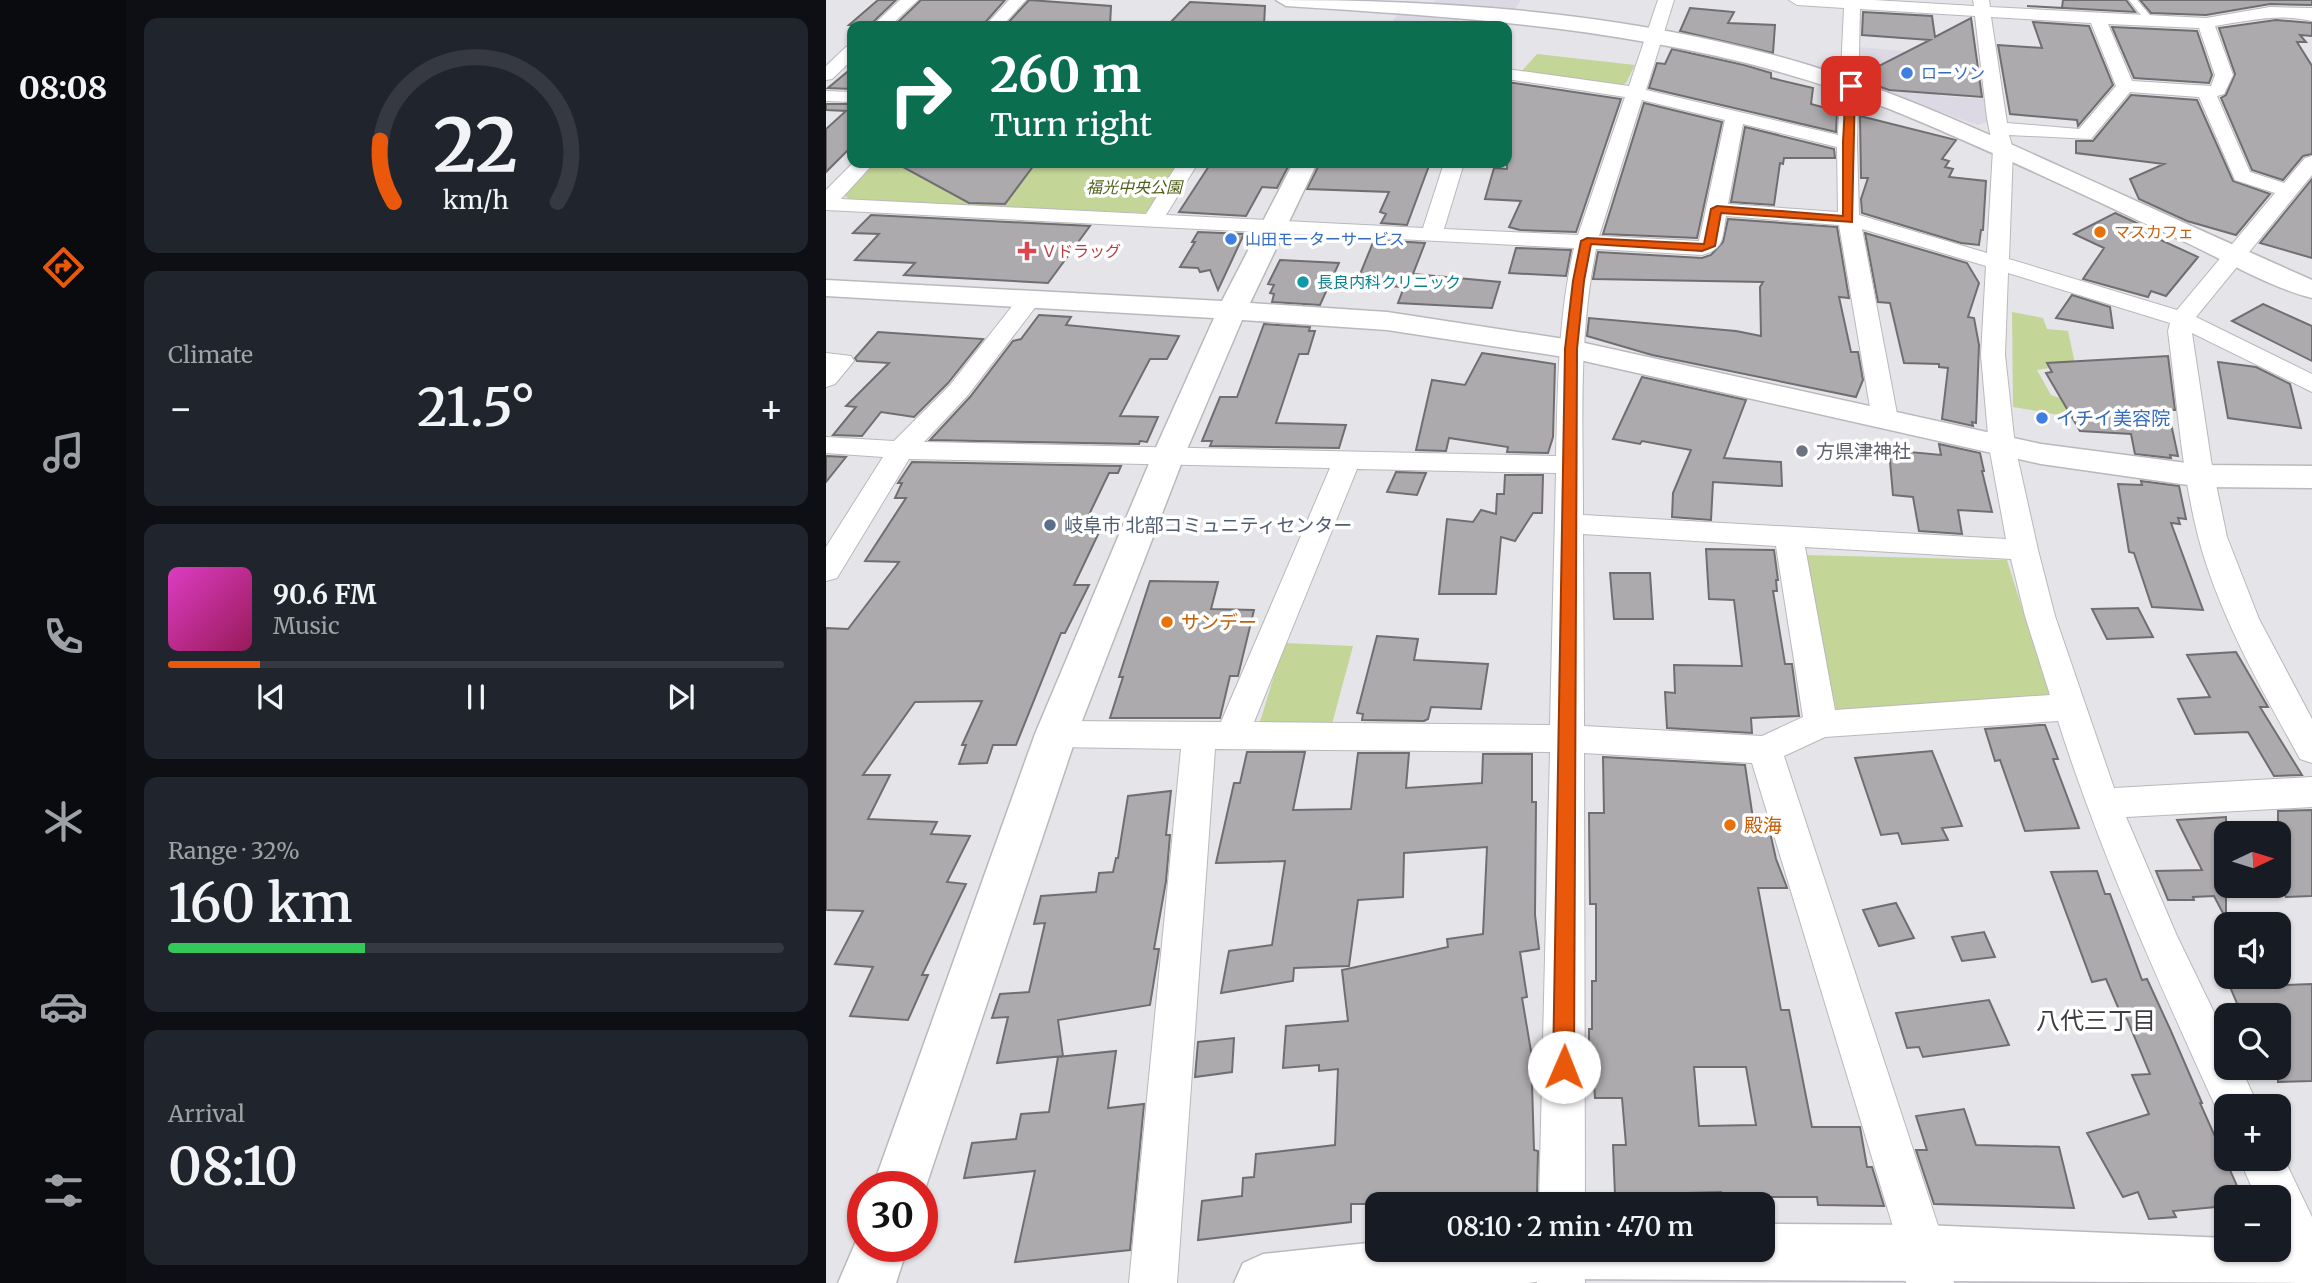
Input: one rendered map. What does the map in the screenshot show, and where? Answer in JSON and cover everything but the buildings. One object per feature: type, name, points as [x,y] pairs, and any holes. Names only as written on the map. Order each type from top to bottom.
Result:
[{"type":"street","points":[[886,21],[910,0]]},
{"type":"street","points":[[998,21],[1018,0]]},
{"type":"street","points":[[1286,0],[1379,11],[1539,18],[1655,35],[1750,56],[1851,86],[2000,138],[2234,255],[2312,290]]},
{"type":"street","points":[[1562,1192],[1572,465],[1571,349],[1578,281],[1587,241],[1666,0]]},
{"type":"street","points":[[1797,0],[1982,6],[2151,22],[2206,23],[2268,6],[2308,12],[2312,16]]},
{"type":"street","points":[[1852,2],[1847,142],[1849,219],[1885,419]]},
{"type":"street","points":[[1982,6],[2000,138],[2002,205],[1995,262],[1993,355],[2002,446],[2023,550],[2102,803],[2161,944],[2231,1094]]},
{"type":"street","points":[[2098,19],[2125,86]]},
{"type":"street","points":[[2125,86],[2206,92],[2218,90],[2224,75],[2206,23]]},
{"type":"street","points":[[826,75],[847,56]]},
{"type":"street","points":[[1512,75],[1636,93],[1847,142]]},
{"type":"street","points":[[2000,138],[2084,135],[2125,86]]},
{"type":"street","points":[[2206,92],[2242,176],[2286,190]]},
{"type":"street","points":[[826,96],[847,97]]},
{"type":"street","points":[[826,203],[1702,248],[1709,246],[1735,116]]},
{"type":"street","points":[[2312,162],[2286,190],[2182,319],[2180,331],[2213,535],[2234,599],[2312,749]]},
{"type":"street","points":[[826,203],[859,168]]},
{"type":"street","points":[[1153,219],[1185,168]]},
{"type":"street","points":[[905,1171],[1056,734],[1169,454],[1232,310],[1302,168]]},
{"type":"street","points":[[1432,233],[1452,168]]},
{"type":"street","points":[[1717,209],[1849,219],[2182,319],[2312,384]]},
{"type":"street","points":[[826,288],[1387,321],[1571,349],[2002,446],[2117,466],[2202,476],[2312,477]]},
{"type":"street","points":[[826,571],[901,450],[959,390],[1029,300]]},
{"type":"street","points":[[826,360],[842,361],[826,379]]},
{"type":"street","points":[[826,445],[901,450],[1572,465]]},
{"type":"street","points":[[1153,1283],[1215,735],[1348,459]]},
{"type":"street","points":[[1570,524],[2023,550]]},
{"type":"street","points":[[1789,537],[1821,724]]},
{"type":"street","points":[[1056,734],[1568,738],[1765,750],[1821,724],[2070,707]]},
{"type":"street","points":[[1765,750],[1927,1268]]},
{"type":"street","points":[[2102,803],[2312,792]]},
{"type":"street","points":[[1775,1259],[1927,1268],[2312,1270],[2267,1171]]},
{"type":"street","points":[[867,1283],[874,1262]]},
{"type":"street","points":[[1263,1283],[1437,1262]]},
{"type":"lane","points":[[2133,0],[2151,22]]},
{"type":"shaded area","points":[[1436,0],[1521,0],[1513,12],[1433,5]]},
{"type":"shaded area","points":[[1398,14],[1461,17],[1458,21],[1393,21]]},
{"type":"shaded area","points":[[1858,47],[1913,52],[1941,72],[1940,96],[1984,99],[1987,122],[1977,125],[1862,83],[1856,79]]},
{"type":"green space","points":[[1537,54],[1635,65],[1626,83],[1615,88],[1519,74]]},
{"type":"green space","name":"福光中央公園","points":[[869,168],[1181,168],[1153,210],[1144,213],[850,200],[845,196]]},
{"type":"green space","points":[[2012,312],[2043,318],[2047,329],[2068,331],[2075,364],[2037,370],[2051,395],[2069,401],[2071,417],[2013,407]]},
{"type":"green space","points":[[1803,555],[2007,560],[2050,698],[1837,714]]},
{"type":"green space","points":[[1284,643],[1353,646],[1332,724],[1260,722]]},
{"type":"place","name":"ローソン","points":[[1907,73]]},
{"type":"place","name":"マスカフェ","points":[[2100,232]]},
{"type":"place","name":"山田モーターサービス","points":[[1231,239]]},
{"type":"place","name":"Ｖドラッグ","points":[[1027,251]]},
{"type":"place","name":"長良内科クリニック","points":[[1303,282]]},
{"type":"place","name":"イチイ美容院","points":[[2042,418]]},
{"type":"place","name":"方県津神社","points":[[1802,451]]},
{"type":"place","name":"岐阜市 北部コミュニティセンター","points":[[1050,525]]},
{"type":"place","name":"サンデー","points":[[1167,622]]},
{"type":"place","name":"殿海","points":[[1730,825]]},
{"type":"district","name":"八代三丁目","points":[[2096,1020]]},
{"type":"route","points":[[1564,1067],[1572,465],[1571,349],[1578,281],[1587,241],[1702,248],[1709,246],[1717,209],[1849,219],[1847,142],[1851,86]]}]
